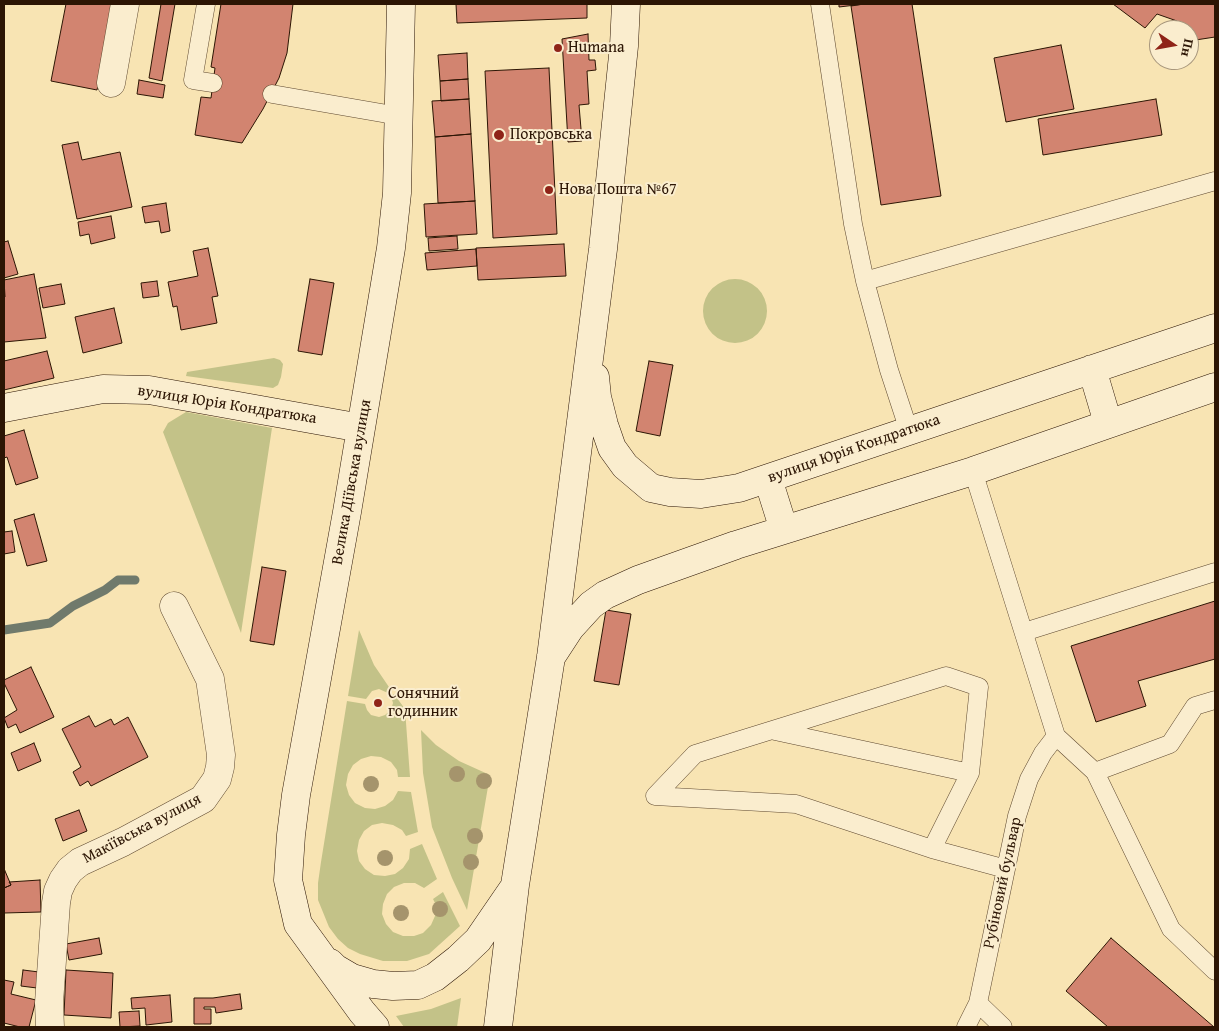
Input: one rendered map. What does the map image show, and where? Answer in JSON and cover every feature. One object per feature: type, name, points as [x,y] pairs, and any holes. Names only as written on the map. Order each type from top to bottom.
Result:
[{"type":"main road","points":[[111,83],[125,4]]},
{"type":"main road","name":"Велика Діївська вулиця","points":[[375,1027],[298,924],[288,880],[297,786],[392,248],[397,193],[401,4]]},
{"type":"main road","name":"Велика Діївська вулиця","points":[[498,1027],[515,885],[551,657],[592,336],[613,158],[626,4]]},
{"type":"main road","name":"вулиця Юрія Кондратюка","points":[[592,336],[597,397],[612,448],[625,466],[651,488],[670,492],[700,494],[739,488],[768,479],[1215,328]]},
{"type":"main road","points":[[1092,368],[1108,423]]},
{"type":"main road","points":[[551,657],[570,628],[591,605],[605,595],[638,580],[784,530],[973,471],[1215,387]]},
{"type":"main road","name":"вулиця Юрія Кондратюка","points":[[4,408],[103,389],[149,390],[361,428]]},
{"type":"main road","points":[[768,479],[784,530]]},
{"type":"main road","name":"Макіївська вулиця","points":[[50,1027],[49,1002],[56,904],[58,891],[63,880],[70,870],[80,862],[123,842],[203,799],[216,779],[220,767],[221,755],[210,679],[174,606]]},
{"type":"main road","name":"Велика Діївська вулиця","points":[[318,952],[335,968],[352,978],[373,984],[393,986],[418,985],[435,977],[478,940],[515,885]]},
{"type":"lane","points":[[206,4],[193,80],[213,83]]},
{"type":"lane","points":[[820,4],[853,224],[889,370],[909,431]]},
{"type":"lane","points":[[272,94],[399,116]]},
{"type":"lane","points":[[866,281],[1215,181]]},
{"type":"lane","points":[[973,471],[1056,736],[1095,772],[1171,929],[1215,971]]},
{"type":"lane","points":[[1024,632],[1215,572]]},
{"type":"lane","points":[[932,849],[970,772],[979,687],[946,676],[695,754],[655,796],[796,804],[932,849],[1006,868]]},
{"type":"lane","points":[[1095,772],[1170,744],[1195,706],[1215,700]]},
{"type":"lane","points":[[772,730],[970,772]]},
{"type":"lane","name":"Рубіновий бульвар","points":[[966,1027],[978,1003],[1017,816],[1029,779],[1043,753],[1056,736]]},
{"type":"lane","points":[[978,1003],[1003,1027]]},
{"type":"shaded area","points":[[735,279],[753,285],[761,293],[767,311],[761,329],[753,337],[735,343],[717,337],[709,329],[703,311],[709,293],[717,285]]},
{"type":"shaded area","points":[[274,358],[280,360],[283,364],[278,385],[273,388],[186,376],[187,372]]},
{"type":"shaded area","points":[[186,412],[272,428],[241,633],[163,432],[168,423]]},
{"type":"shaded area","points":[[359,630],[374,665],[391,690],[388,693],[379,689],[372,691],[366,699],[348,696]]},
{"type":"shaded area","points":[[394,694],[405,709],[410,777],[398,777],[397,770],[391,762],[381,757],[371,756],[361,759],[353,765],[348,774],[346,785],[349,795],[355,803],[365,808],[375,809],[385,806],[393,800],[398,791],[411,792],[418,832],[406,836],[402,830],[393,825],[382,823],[372,825],[364,831],[359,840],[357,851],[359,861],[365,869],[374,875],[385,876],[395,874],[403,868],[409,859],[410,849],[422,844],[437,879],[424,888],[415,883],[404,883],[394,887],[387,894],[383,904],[382,914],[386,924],[393,932],[403,936],[414,936],[423,933],[431,925],[435,916],[436,905],[433,899],[443,892],[460,926],[429,954],[407,961],[383,961],[348,948],[329,927],[318,900],[321,862],[347,701],[365,704],[371,715],[379,717],[391,710],[393,703],[391,696]]},
{"type":"shaded area","points":[[421,730],[436,745],[459,761],[490,775],[467,910],[432,827],[423,773]]},
{"type":"shaded area","points":[[461,998],[457,1027],[404,1027],[396,1016],[431,1009]]},
{"type":"building","points":[[66,4],[114,4],[97,90],[51,81]]},
{"type":"building","points":[[161,4],[175,4],[162,81],[149,78]]},
{"type":"building","points":[[221,4],[293,4],[287,53],[279,78],[242,143],[195,135],[201,97],[211,98],[215,68],[211,67]]},
{"type":"building","points":[[456,4],[587,4],[587,18],[457,23]]},
{"type":"building","points":[[839,4],[864,4],[839,7]]},
{"type":"building","points":[[864,4],[912,4],[941,196],[881,205],[851,6]]},
{"type":"building","points":[[1113,4],[1215,4],[1215,37],[1199,39],[1199,20],[1174,20],[1157,14],[1152,20],[1149,20],[1145,28]]},
{"type":"building","points":[[588,34],[589,60],[595,60],[596,70],[587,71],[589,104],[579,105],[582,141],[568,142],[562,39]]},
{"type":"building","points":[[1061,45],[1074,109],[1006,122],[994,58]]},
{"type":"building","points":[[467,53],[468,79],[440,81],[438,55]]},
{"type":"building","points":[[549,68],[557,234],[493,238],[485,71]]},
{"type":"building","points":[[468,79],[469,99],[441,101],[440,81]]},
{"type":"building","points":[[139,80],[165,85],[163,98],[137,94]]},
{"type":"building","points":[[469,99],[471,134],[435,137],[432,101]]},
{"type":"building","points":[[1156,99],[1162,135],[1043,155],[1038,119]]},
{"type":"building","points":[[471,134],[475,201],[438,203],[435,137]]},
{"type":"building","points":[[78,142],[82,160],[120,152],[132,207],[77,219],[62,145]]},
{"type":"building","points":[[475,201],[477,234],[426,237],[424,204]]},
{"type":"building","points":[[166,203],[170,231],[161,233],[159,221],[145,223],[142,207]]},
{"type":"building","points":[[111,216],[115,238],[91,244],[89,234],[80,236],[78,222]]},
{"type":"building","points":[[457,236],[458,249],[429,251],[428,238]]},
{"type":"building","points":[[8,241],[18,274],[4,278],[4,242]]},
{"type":"building","points":[[564,244],[566,276],[478,280],[476,248]]},
{"type":"building","points":[[208,248],[218,296],[212,297],[217,323],[181,330],[177,306],[173,307],[168,282],[198,276],[193,251]]},
{"type":"building","points":[[476,249],[477,266],[427,270],[425,253]]},
{"type":"building","points":[[34,274],[46,338],[4,342],[4,280]]},
{"type":"building","points":[[310,279],[334,283],[322,355],[298,351]]},
{"type":"building","points":[[157,281],[159,296],[143,298],[141,283]]},
{"type":"building","points":[[61,284],[65,304],[43,308],[39,288]]},
{"type":"building","points":[[114,308],[122,343],[83,353],[75,317]]},
{"type":"building","points":[[47,351],[54,378],[4,390],[4,361]]},
{"type":"building","points":[[649,361],[673,365],[660,436],[636,431]]},
{"type":"building","points":[[24,430],[38,478],[16,485],[7,457],[4,458],[4,436]]},
{"type":"building","points":[[34,514],[47,561],[27,566],[14,520]]},
{"type":"building","points":[[12,531],[15,552],[4,554],[4,532]]},
{"type":"building","points":[[262,567],[286,571],[274,645],[250,641]]},
{"type":"building","points":[[1215,601],[1215,659],[1138,681],[1146,706],[1096,722],[1071,646]]},
{"type":"building","points":[[606,610],[631,614],[619,685],[594,681]]},
{"type":"building","points":[[31,667],[54,717],[20,733],[16,724],[8,728],[4,718],[17,710],[4,680]]},
{"type":"building","points":[[89,716],[95,727],[111,719],[114,725],[128,717],[148,757],[91,786],[88,781],[80,786],[73,772],[81,767],[62,729]]},
{"type":"building","points":[[34,743],[41,761],[18,771],[11,753]]},
{"type":"building","points":[[79,810],[87,831],[63,841],[55,819]]},
{"type":"building","points":[[4,872],[11,885],[4,888]]},
{"type":"building","points":[[40,880],[41,912],[4,913],[4,888],[11,885],[9,882]]},
{"type":"building","points":[[99,938],[102,954],[69,960],[66,944]]},
{"type":"building","points":[[1111,938],[1214,1027],[1108,1027],[1066,991]]},
{"type":"building","points":[[23,970],[39,972],[37,988],[21,986]]},
{"type":"building","points":[[66,970],[113,973],[111,1018],[64,1015]]},
{"type":"building","points":[[4,980],[14,982],[11,994],[36,1000],[29,1027],[4,1023]]},
{"type":"building","points":[[240,994],[242,1009],[216,1013],[215,1007],[204,1007],[204,1009],[211,1009],[211,1024],[194,1024],[194,998],[213,998]]},
{"type":"building","points":[[170,995],[172,1022],[146,1025],[145,1008],[132,1009],[131,998]]},
{"type":"building","points":[[139,1011],[140,1026],[120,1027],[119,1012]]},
{"type":"waterway","points":[[4,630],[50,623],[73,606],[105,590],[118,580],[135,580]]},
{"type":"place","name":"Humana","points":[[558,48]]},
{"type":"place","name":"Покровська","points":[[499,135]]},
{"type":"place","name":"Нова Пошта №67","points":[[549,190]]},
{"type":"place","name":"Сонячний годинник","points":[[378,703]]}]
